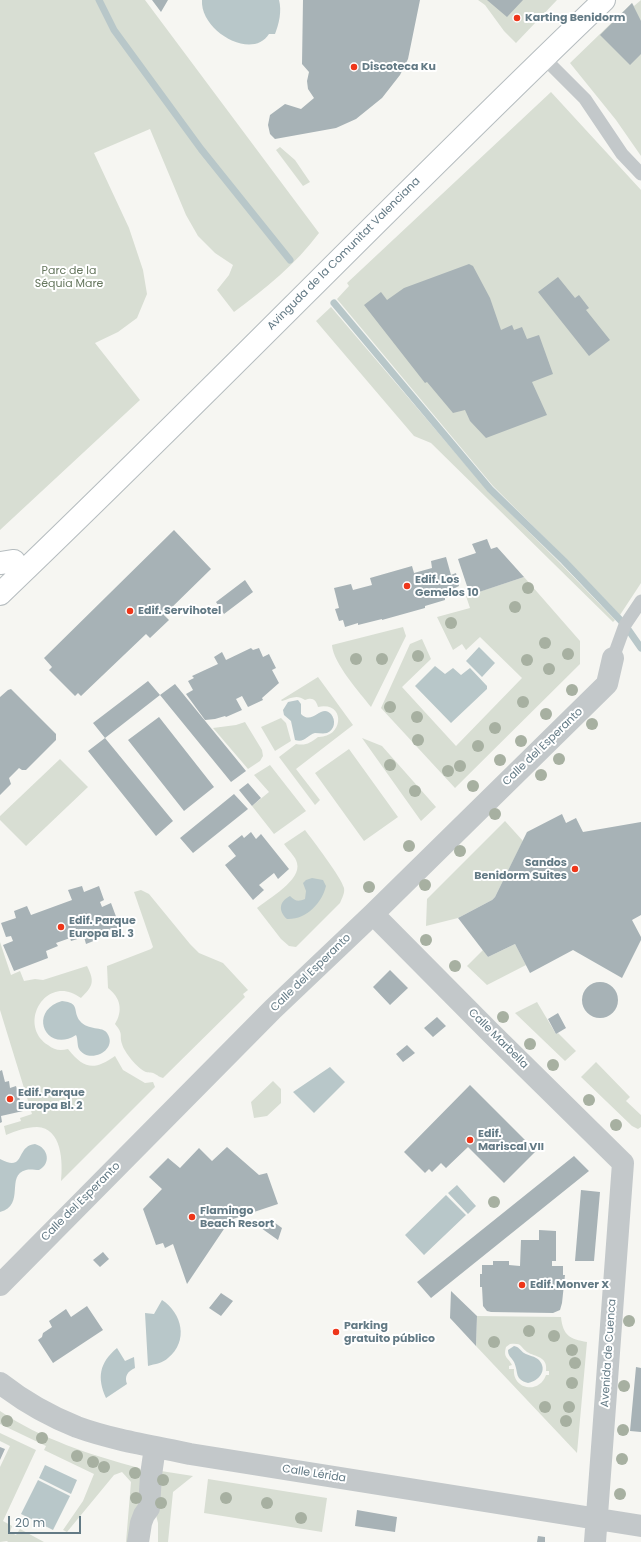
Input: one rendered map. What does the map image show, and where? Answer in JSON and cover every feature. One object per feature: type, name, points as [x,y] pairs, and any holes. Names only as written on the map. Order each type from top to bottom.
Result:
[{"type":"main road","name":"Avinguda de la Comunitat Valenciana","points":[[0,594],[87,511],[337,261],[604,0]]},
{"type":"main road","name":"Avinguda de la Comunitat Valenciana","points":[[4,565],[87,511]]},
{"type":"street","name":"Calle del Esperanto","points":[[0,1285],[273,1008],[373,914],[607,684],[613,658]]},
{"type":"street","name":"Calle Marbella","points":[[373,914],[494,1037],[632,1161]]},
{"type":"street","name":"Avenida de Cuenca","points":[[594,1542],[632,1161]]},
{"type":"street","name":"Calle Lérida","points":[[0,1382],[16,1395],[46,1413],[76,1427],[117,1439],[190,1454],[641,1526]]},
{"type":"street","points":[[152,1542],[152,1520],[149,1508],[151,1475],[155,1447]]},
{"type":"street","points":[[138,1542],[140,1524],[149,1508]]},
{"type":"lane","points":[[544,58],[585,99],[622,154],[641,174]]},
{"type":"lane","points":[[613,658],[625,625],[641,601]]},
{"type":"green space","name":"Parc de la Séquia Mare","points":[[0,0],[145,0],[319,233],[280,276],[234,312],[217,290],[229,275],[233,265],[215,253],[198,236],[186,215],[150,129],[94,153],[129,228],[143,270],[147,294],[137,318],[118,332],[95,343],[140,400],[0,530]]},
{"type":"green space","name":"Karting Benidorm","points":[[478,0],[557,0],[516,43],[504,31],[485,5]]},
{"type":"green space","points":[[641,0],[641,156],[616,120],[570,63],[632,3],[634,6]]},
{"type":"green space","points":[[551,92],[641,190],[641,583],[620,615],[493,486],[337,299],[349,286],[347,283]]},
{"type":"green space","points":[[280,147],[295,160],[310,182],[303,186],[276,150]]},
{"type":"green space","points":[[331,307],[488,491],[615,620],[613,622],[431,443],[414,436],[316,321]]},
{"type":"green space","points":[[524,577],[580,641],[580,664],[455,788],[381,708],[410,644],[422,639],[431,659],[402,687],[456,746],[522,678],[480,637],[466,650],[462,644],[453,650],[437,617],[470,608],[466,596]]},
{"type":"green space","points":[[403,627],[406,636],[371,707],[342,669],[332,645]]},
{"type":"green space","points":[[318,677],[353,725],[296,769],[320,800],[315,805],[279,757],[296,744],[305,744],[318,737],[327,736],[333,732],[337,726],[337,714],[333,709],[318,707],[313,699],[305,700],[297,697],[281,700]]},
{"type":"green space","points":[[281,718],[286,723],[291,741],[275,751],[261,727]]},
{"type":"green space","points":[[245,722],[262,750],[263,756],[260,761],[248,769],[213,728],[236,725]]},
{"type":"green space","points":[[362,738],[382,746],[436,807],[421,821]]},
{"type":"green space","points":[[349,749],[398,817],[364,841],[315,773]]},
{"type":"green space","points":[[60,759],[88,787],[26,846],[0,820],[0,816]]},
{"type":"green space","points":[[270,765],[306,811],[274,834],[252,806],[269,792],[254,775]]},
{"type":"green space","points":[[505,821],[523,841],[495,897],[458,918],[426,926],[427,899]]},
{"type":"green space","points":[[305,830],[338,876],[344,888],[344,892],[340,903],[296,947],[289,946],[281,939],[257,908],[283,888],[294,876],[297,869],[297,863],[294,856],[284,844]]},
{"type":"green space","points":[[141,890],[149,894],[199,953],[223,963],[248,990],[243,994],[245,997],[163,1078],[143,1070],[135,1064],[125,1051],[120,1033],[115,1024],[120,1010],[118,1000],[108,988],[107,966],[153,947],[134,892]]},
{"type":"green space","points":[[0,942],[11,975],[20,971],[24,981],[35,979],[43,980],[87,966],[92,984],[81,998],[69,992],[57,991],[47,996],[40,1004],[35,1014],[35,1025],[39,1036],[48,1045],[57,1050],[68,1049],[79,1061],[90,1066],[101,1064],[115,1056],[123,1070],[145,1083],[153,1082],[155,1087],[61,1181],[61,1156],[59,1147],[52,1133],[45,1129],[33,1127],[25,1128],[6,1135],[4,1126],[21,1121],[20,1118],[32,1114],[0,1010]]},
{"type":"green space","points":[[515,944],[526,965],[487,985],[467,966],[483,950],[488,957]]},
{"type":"green space","points":[[537,1002],[556,1034],[558,1033],[576,1051],[565,1061],[515,1013]]},
{"type":"green space","points":[[596,1062],[630,1097],[626,1101],[641,1115],[641,1127],[638,1129],[632,1126],[581,1077]]},
{"type":"green space","points":[[273,1081],[281,1089],[281,1103],[267,1116],[254,1118],[251,1102]]},
{"type":"green space","points":[[477,1316],[561,1317],[568,1336],[576,1340],[587,1342],[577,1453],[476,1346]],"holes":[[[510,1344],[520,1345],[527,1352],[545,1362],[546,1371],[549,1371],[549,1375],[546,1375],[543,1381],[538,1385],[532,1387],[521,1385],[517,1381],[514,1369],[509,1369],[509,1366],[512,1365],[505,1351],[506,1347]]]},
{"type":"green space","points":[[0,1411],[49,1438],[103,1458],[139,1468],[144,1472],[134,1542],[126,1542],[131,1482],[122,1472],[114,1475],[67,1532],[63,1530],[83,1501],[94,1474],[44,1450],[46,1446],[0,1424]]},
{"type":"green space","points":[[0,1433],[36,1450],[3,1521],[12,1526],[10,1532],[16,1535],[20,1529],[44,1542],[0,1542],[0,1467],[10,1446],[0,1441]]},
{"type":"green space","points":[[161,1471],[193,1476],[173,1492],[168,1542],[158,1542],[158,1523],[155,1511]]},
{"type":"green space","points":[[208,1479],[327,1498],[322,1532],[204,1513]]},
{"type":"shaded area","points":[[202,0],[279,0],[280,17],[275,34],[269,34],[261,42],[251,44],[240,43],[228,39],[218,32],[209,22],[204,11]]},
{"type":"shaded area","points":[[479,647],[495,663],[482,677],[466,661]]},
{"type":"shaded area","points":[[435,666],[445,674],[453,668],[461,675],[470,668],[487,686],[487,689],[451,723],[415,686]]},
{"type":"shaded area","points":[[298,700],[301,704],[301,714],[305,717],[309,718],[324,711],[331,714],[334,722],[332,730],[327,733],[312,734],[304,740],[295,740],[291,721],[284,715],[283,710],[288,702]]},
{"type":"shaded area","points":[[312,878],[323,880],[326,886],[321,898],[312,909],[301,917],[287,919],[281,910],[283,901],[290,896],[297,900],[305,899],[306,891],[303,883]]},
{"type":"shaded area","points":[[62,1001],[68,1002],[74,1006],[80,1021],[83,1024],[107,1033],[110,1039],[106,1050],[89,1056],[84,1054],[79,1049],[76,1035],[65,1039],[56,1039],[49,1035],[45,1029],[43,1021],[45,1013],[51,1006]]},
{"type":"shaded area","points":[[330,1067],[345,1082],[314,1113],[293,1092]]},
{"type":"shaded area","points":[[35,1144],[40,1146],[46,1152],[47,1160],[45,1164],[39,1170],[26,1170],[20,1173],[15,1184],[12,1203],[8,1208],[0,1212],[0,1159],[14,1163],[25,1149]]},
{"type":"shaded area","points":[[457,1185],[476,1206],[468,1214],[448,1193]]},
{"type":"shaded area","points":[[446,1195],[466,1215],[424,1255],[405,1235]]},
{"type":"shaded area","points":[[162,1300],[174,1312],[178,1320],[181,1336],[175,1351],[166,1360],[148,1366],[145,1313],[154,1314]]},
{"type":"shaded area","points":[[514,1346],[524,1353],[539,1360],[542,1364],[543,1368],[541,1374],[536,1380],[528,1383],[521,1380],[519,1377],[514,1362],[508,1352],[508,1350]]},
{"type":"shaded area","points":[[117,1348],[125,1361],[134,1357],[135,1368],[127,1374],[127,1384],[106,1398],[101,1384],[101,1371],[106,1359]]},
{"type":"shaded area","points":[[45,1465],[77,1480],[71,1494],[39,1478]]},
{"type":"shaded area","points":[[38,1480],[70,1496],[53,1530],[21,1514]]},
{"type":"building","points":[[152,0],[168,0],[161,12]]},
{"type":"building","name":"Discoteca Ku","points":[[303,0],[420,0],[408,59],[400,75],[382,98],[356,119],[336,128],[275,139],[270,134],[268,125],[270,115],[285,104],[301,109],[314,98],[308,89],[307,81],[309,72],[302,64]]},
{"type":"building","points":[[487,0],[523,0],[507,17]]},
{"type":"building","points":[[632,3],[641,21],[641,54],[630,65],[600,35]]},
{"type":"building","points":[[469,264],[473,266],[490,298],[501,330],[512,325],[514,330],[522,327],[527,339],[539,335],[553,374],[532,382],[547,415],[486,438],[470,421],[465,410],[453,413],[427,382],[425,383],[364,305],[381,292],[387,300],[404,288]]},
{"type":"building","points":[[558,277],[575,298],[579,295],[589,308],[586,310],[610,340],[589,356],[538,292]]},
{"type":"building","name":"Edif. Servihotel","points":[[174,530],[211,569],[164,615],[169,620],[150,638],[146,634],[81,696],[78,693],[75,696],[49,670],[52,667],[44,658]]},
{"type":"building","points":[[487,539],[491,549],[497,547],[524,577],[470,595],[458,559],[476,553],[472,544]]},
{"type":"building","name":"Edif. Los Gemelos 10","points":[[446,557],[451,575],[456,573],[459,586],[455,588],[457,595],[425,606],[425,608],[382,620],[358,625],[358,623],[345,627],[343,620],[339,621],[335,609],[339,608],[334,588],[351,584],[353,590],[372,585],[370,578],[412,566],[414,573],[432,568],[431,561]]},
{"type":"building","points":[[245,580],[253,592],[224,614],[216,602]]},
{"type":"building","points":[[251,648],[253,650],[259,648],[263,657],[269,654],[276,668],[272,670],[279,683],[262,698],[263,700],[248,707],[242,696],[236,699],[242,710],[226,717],[205,720],[186,694],[193,690],[188,681],[194,678],[192,676],[218,664],[214,657],[222,652],[226,660]]},
{"type":"building","points":[[148,681],[160,695],[105,738],[93,723]]},
{"type":"building","points":[[175,684],[246,771],[231,782],[160,695]]},
{"type":"building","points":[[11,689],[56,734],[56,740],[26,770],[19,768],[9,778],[11,784],[0,795],[0,697]]},
{"type":"building","points":[[159,717],[214,787],[184,811],[128,740]]},
{"type":"building","points":[[105,738],[173,821],[156,836],[88,751]]},
{"type":"building","points":[[248,783],[261,798],[252,806],[239,790]]},
{"type":"building","points":[[234,794],[248,809],[193,853],[180,838]]},
{"type":"building","name":"Sandos Benidorm Suites","points":[[562,814],[566,823],[576,818],[583,832],[641,822],[641,915],[632,920],[641,937],[641,940],[622,978],[573,950],[530,973],[515,944],[488,957],[458,918],[495,897],[527,832]]},
{"type":"building","points":[[251,832],[256,839],[261,834],[289,869],[278,879],[274,873],[259,885],[264,890],[253,900],[225,865],[236,856],[228,846],[242,835],[244,838]]},
{"type":"building","name":"Edif. Parque Europa Bl. 3","points":[[82,886],[84,892],[99,886],[104,900],[100,902],[102,907],[111,903],[121,930],[86,944],[84,937],[71,941],[70,938],[56,943],[58,946],[46,951],[48,958],[14,971],[3,945],[13,941],[11,936],[6,937],[1,923],[16,918],[14,911],[27,906],[31,915],[72,900],[68,890]]},
{"type":"building","points":[[390,970],[408,988],[390,1005],[373,987]]},
{"type":"building","points":[[604,982],[613,987],[617,993],[617,1007],[613,1013],[604,1018],[596,1018],[587,1013],[583,1007],[582,996],[587,987],[593,983]]},
{"type":"building","points":[[558,1013],[566,1028],[556,1034],[548,1019]]},
{"type":"building","points":[[437,1017],[446,1026],[433,1037],[424,1028]]},
{"type":"building","points":[[407,1045],[415,1053],[403,1062],[396,1054]]},
{"type":"building","name":"Edif. Parque Europa Bl. 2","points":[[2,1070],[5,1082],[9,1081],[10,1088],[16,1086],[23,1111],[1,1116],[2,1122],[0,1123],[0,1071]]},
{"type":"building","name":"Edif. Mariscal VII","points":[[470,1085],[536,1151],[504,1183],[468,1147],[446,1168],[441,1163],[432,1172],[429,1169],[425,1173],[404,1152]]},
{"type":"building","name":"Flamingo Beach Resort","points":[[227,1147],[259,1175],[267,1173],[278,1204],[230,1220],[187,1284],[173,1244],[165,1248],[163,1243],[156,1245],[143,1209],[162,1189],[149,1177],[168,1158],[180,1168],[199,1148],[212,1161]]},
{"type":"building","points":[[574,1156],[589,1171],[431,1298],[417,1282]]},
{"type":"building","points":[[581,1190],[600,1192],[594,1261],[575,1261]]},
{"type":"building","points":[[271,1220],[282,1228],[278,1240],[261,1228]]},
{"type":"building","name":"Edif. Monver X","points":[[539,1230],[556,1231],[556,1261],[552,1261],[552,1266],[563,1266],[563,1275],[565,1275],[560,1310],[553,1313],[487,1311],[483,1306],[482,1287],[480,1287],[482,1265],[493,1265],[493,1261],[509,1261],[509,1265],[520,1266],[521,1240],[539,1240]]},
{"type":"building","points":[[103,1252],[109,1259],[100,1267],[93,1260]]},
{"type":"building","points":[[451,1291],[477,1316],[476,1346],[450,1318]]},
{"type":"building","points":[[221,1293],[233,1301],[221,1316],[209,1308]]},
{"type":"building","points":[[87,1306],[103,1330],[53,1363],[38,1340],[42,1337],[43,1333],[52,1327],[49,1321],[66,1309],[71,1317]]},
{"type":"building","points":[[636,1367],[641,1368],[641,1432],[630,1431]]},
{"type":"building","points":[[0,1447],[5,1449],[0,1460]]},
{"type":"building","points":[[357,1510],[397,1517],[395,1532],[355,1526]]},
{"type":"building","points":[[538,1536],[545,1537],[545,1542],[537,1542]]},
{"type":"waterway","points":[[99,0],[114,30],[201,149],[290,260]]},
{"type":"waterway","points":[[334,303],[490,489],[564,561],[625,625],[641,648]]},
{"type":"place","name":"Karting Benidorm","points":[[517,18]]},
{"type":"place","name":"Discoteca Ku","points":[[354,67]]},
{"type":"place","name":"Edif. Los Gemelos 10","points":[[407,586]]},
{"type":"place","name":"Edif. Servihotel","points":[[130,611]]},
{"type":"place","name":"Sandos Benidorm Suites","points":[[575,869]]},
{"type":"place","name":"Edif. Parque Europa Bl. 3","points":[[61,927]]},
{"type":"place","name":"Edif. Parque Europa Bl. 2","points":[[10,1099]]},
{"type":"place","name":"Edif. Mariscal VII","points":[[470,1140]]},
{"type":"place","name":"Flamingo Beach Resort","points":[[192,1217]]},
{"type":"place","name":"Edif. Monver X","points":[[522,1285]]},
{"type":"place","name":"Parking gratuito público","points":[[336,1332]]}]
